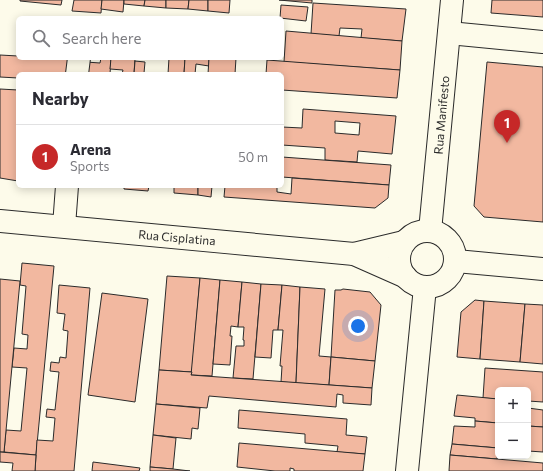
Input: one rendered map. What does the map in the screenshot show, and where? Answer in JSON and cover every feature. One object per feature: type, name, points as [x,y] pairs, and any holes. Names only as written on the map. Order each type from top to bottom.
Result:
[{"type":"street","name":"Rua Manifesto","points":[[430,230],[452,0]]},
{"type":"street","points":[[449,33],[543,42]]},
{"type":"street","points":[[77,72],[79,60]]},
{"type":"street","points":[[64,226],[67,188]]},
{"type":"street","name":"Rua Cisplatina","points":[[0,221],[354,254],[406,277]]},
{"type":"street","points":[[430,230],[439,232],[452,244],[456,261],[454,270],[442,283],[425,287],[411,282],[406,277],[401,269],[399,260],[400,251],[404,242],[416,233],[430,230]]},
{"type":"street","name":"Rua Cisplatina","points":[[354,254],[404,242]]},
{"type":"street","points":[[456,261],[543,269]]},
{"type":"street","points":[[407,471],[425,287]]},
{"type":"building","points":[[20,0],[62,0],[61,5]]},
{"type":"building","points":[[74,0],[102,0],[101,13],[72,11]]},
{"type":"building","points":[[102,0],[124,0],[123,12],[101,9]]},
{"type":"building","points":[[124,0],[145,0],[144,6],[124,4]]},
{"type":"building","points":[[145,0],[166,0],[166,8],[144,6]]},
{"type":"building","points":[[166,0],[189,0],[188,9],[166,8]]},
{"type":"building","points":[[189,0],[208,0],[208,11],[188,9]]},
{"type":"building","points":[[208,0],[230,0],[229,13],[208,11]]},
{"type":"building","points":[[279,0],[312,0],[312,3]]},
{"type":"building","points":[[492,0],[543,0],[543,17],[491,13]]},
{"type":"building","points":[[313,3],[406,9],[402,41],[361,38],[362,29],[340,28],[339,36],[311,34]]},
{"type":"building","points":[[281,5],[308,7],[306,21],[284,18],[284,16],[280,16]]},
{"type":"building","points":[[286,31],[402,41],[400,70],[284,62]]},
{"type":"building","points":[[0,55],[16,56],[16,60],[69,60],[67,72],[16,72],[16,78],[0,77]]},
{"type":"building","points":[[101,60],[111,60],[110,72],[85,72],[86,62],[100,63]]},
{"type":"building","points":[[111,60],[135,60],[134,72],[122,72],[123,70],[110,69]]},
{"type":"building","points":[[169,60],[185,60],[184,72],[168,72]]},
{"type":"building","points":[[185,60],[209,60],[209,66],[196,64],[195,72],[184,72]]},
{"type":"building","points":[[209,60],[236,60],[235,72],[208,72]]},
{"type":"building","points":[[267,60],[400,70],[397,98],[284,90],[284,72],[266,72]]},
{"type":"building","points":[[135,61],[145,62],[144,72],[134,72]]},
{"type":"building","points":[[487,62],[543,67],[543,222],[484,217],[474,206]]},
{"type":"building","points":[[0,89],[16,90],[16,181],[0,178]]},
{"type":"building","points":[[303,109],[396,116],[392,154],[358,151],[357,162],[325,160],[325,148],[284,145],[284,127],[302,128]],"holes":[[[335,121],[360,123],[359,135],[335,133]]]},
{"type":"building","points":[[284,157],[391,165],[389,185],[284,177]]},
{"type":"building","points":[[292,178],[389,185],[388,198],[375,208],[224,197],[225,188],[277,188],[277,192],[291,194]]},
{"type":"building","points":[[124,188],[149,188],[148,191]]},
{"type":"building","points":[[174,188],[198,188],[198,195],[174,193]]},
{"type":"building","points":[[198,188],[212,188],[211,197],[198,195]]},
{"type":"building","points":[[22,263],[54,266],[36,455],[4,452],[6,430],[21,431],[27,368],[12,367],[14,348],[27,349],[28,335],[22,334],[26,286],[20,285]]},
{"type":"building","points":[[167,276],[200,278],[192,372],[159,370]]},
{"type":"building","points":[[200,278],[220,280],[212,376],[191,375]]},
{"type":"building","points":[[0,279],[20,281],[4,452],[0,452]]},
{"type":"building","points":[[220,280],[242,282],[238,327],[231,326],[230,336],[232,336],[230,365],[213,364]]},
{"type":"building","points":[[242,282],[261,284],[253,379],[233,378],[236,346],[244,346],[244,327],[238,327]]},
{"type":"building","points":[[261,284],[282,285],[278,330],[273,330],[271,358],[255,357]]},
{"type":"building","points":[[59,285],[90,288],[74,471],[35,471],[37,440],[53,441],[55,418],[46,417],[47,409],[55,410],[59,372],[50,371],[51,362],[59,363],[60,357],[66,358],[68,331],[63,330],[65,314],[57,313]]},
{"type":"building","points":[[282,285],[300,287],[296,383],[281,382],[282,366],[280,366],[283,330],[278,330]]},
{"type":"building","points":[[300,287],[325,289],[319,356],[331,357],[329,385],[296,383]]},
{"type":"building","points":[[343,289],[370,292],[381,305],[375,361],[331,357],[335,290]]},
{"type":"building","points":[[102,293],[148,299],[135,402],[88,395]]},
{"type":"building","points":[[475,300],[484,301],[480,359],[457,357],[461,312]]},
{"type":"building","points":[[484,301],[525,304],[520,362],[480,359]]},
{"type":"building","points":[[525,304],[543,305],[543,364],[520,362]]},
{"type":"building","points":[[331,357],[375,361],[372,388],[329,385]]},
{"type":"building","points":[[485,368],[543,372],[543,402],[531,401],[531,387],[495,387],[495,399],[483,398]]},
{"type":"building","points":[[159,370],[192,372],[191,375],[372,388],[371,405],[343,403],[343,395],[337,394],[336,407],[209,396],[207,408],[156,404]]},
{"type":"building","points":[[457,395],[495,399],[495,423],[475,421],[475,418],[454,416]]},
{"type":"building","points":[[156,404],[200,408],[198,429],[192,428],[191,439],[153,435]]},
{"type":"building","points":[[531,408],[543,410],[543,427],[531,426]]},
{"type":"building","points":[[239,410],[347,419],[346,435],[367,437],[365,454],[337,452],[338,446],[305,443],[305,434],[238,428]]},
{"type":"building","points":[[475,421],[495,423],[495,448],[452,444],[454,426],[475,427]]},
{"type":"building","points":[[531,426],[543,427],[543,452],[531,451]]},
{"type":"building","points":[[153,435],[176,438],[173,469],[150,467]]},
{"type":"building","points":[[239,443],[365,454],[363,471],[294,471],[294,469],[290,468],[290,471],[275,471],[237,467]]},
{"type":"building","points":[[452,444],[495,448],[495,459],[450,455]]},
{"type":"building","points":[[0,452],[36,455],[35,471],[12,471],[13,463],[0,462]]},
{"type":"building","points":[[450,455],[543,463],[543,471],[449,471]]},
{"type":"building","points":[[93,462],[140,468],[139,471],[92,471]]},
{"type":"building","points":[[150,467],[173,469],[190,471],[150,471]]},
{"type":"place","name":"Arena","points":[[507,143]]}]
